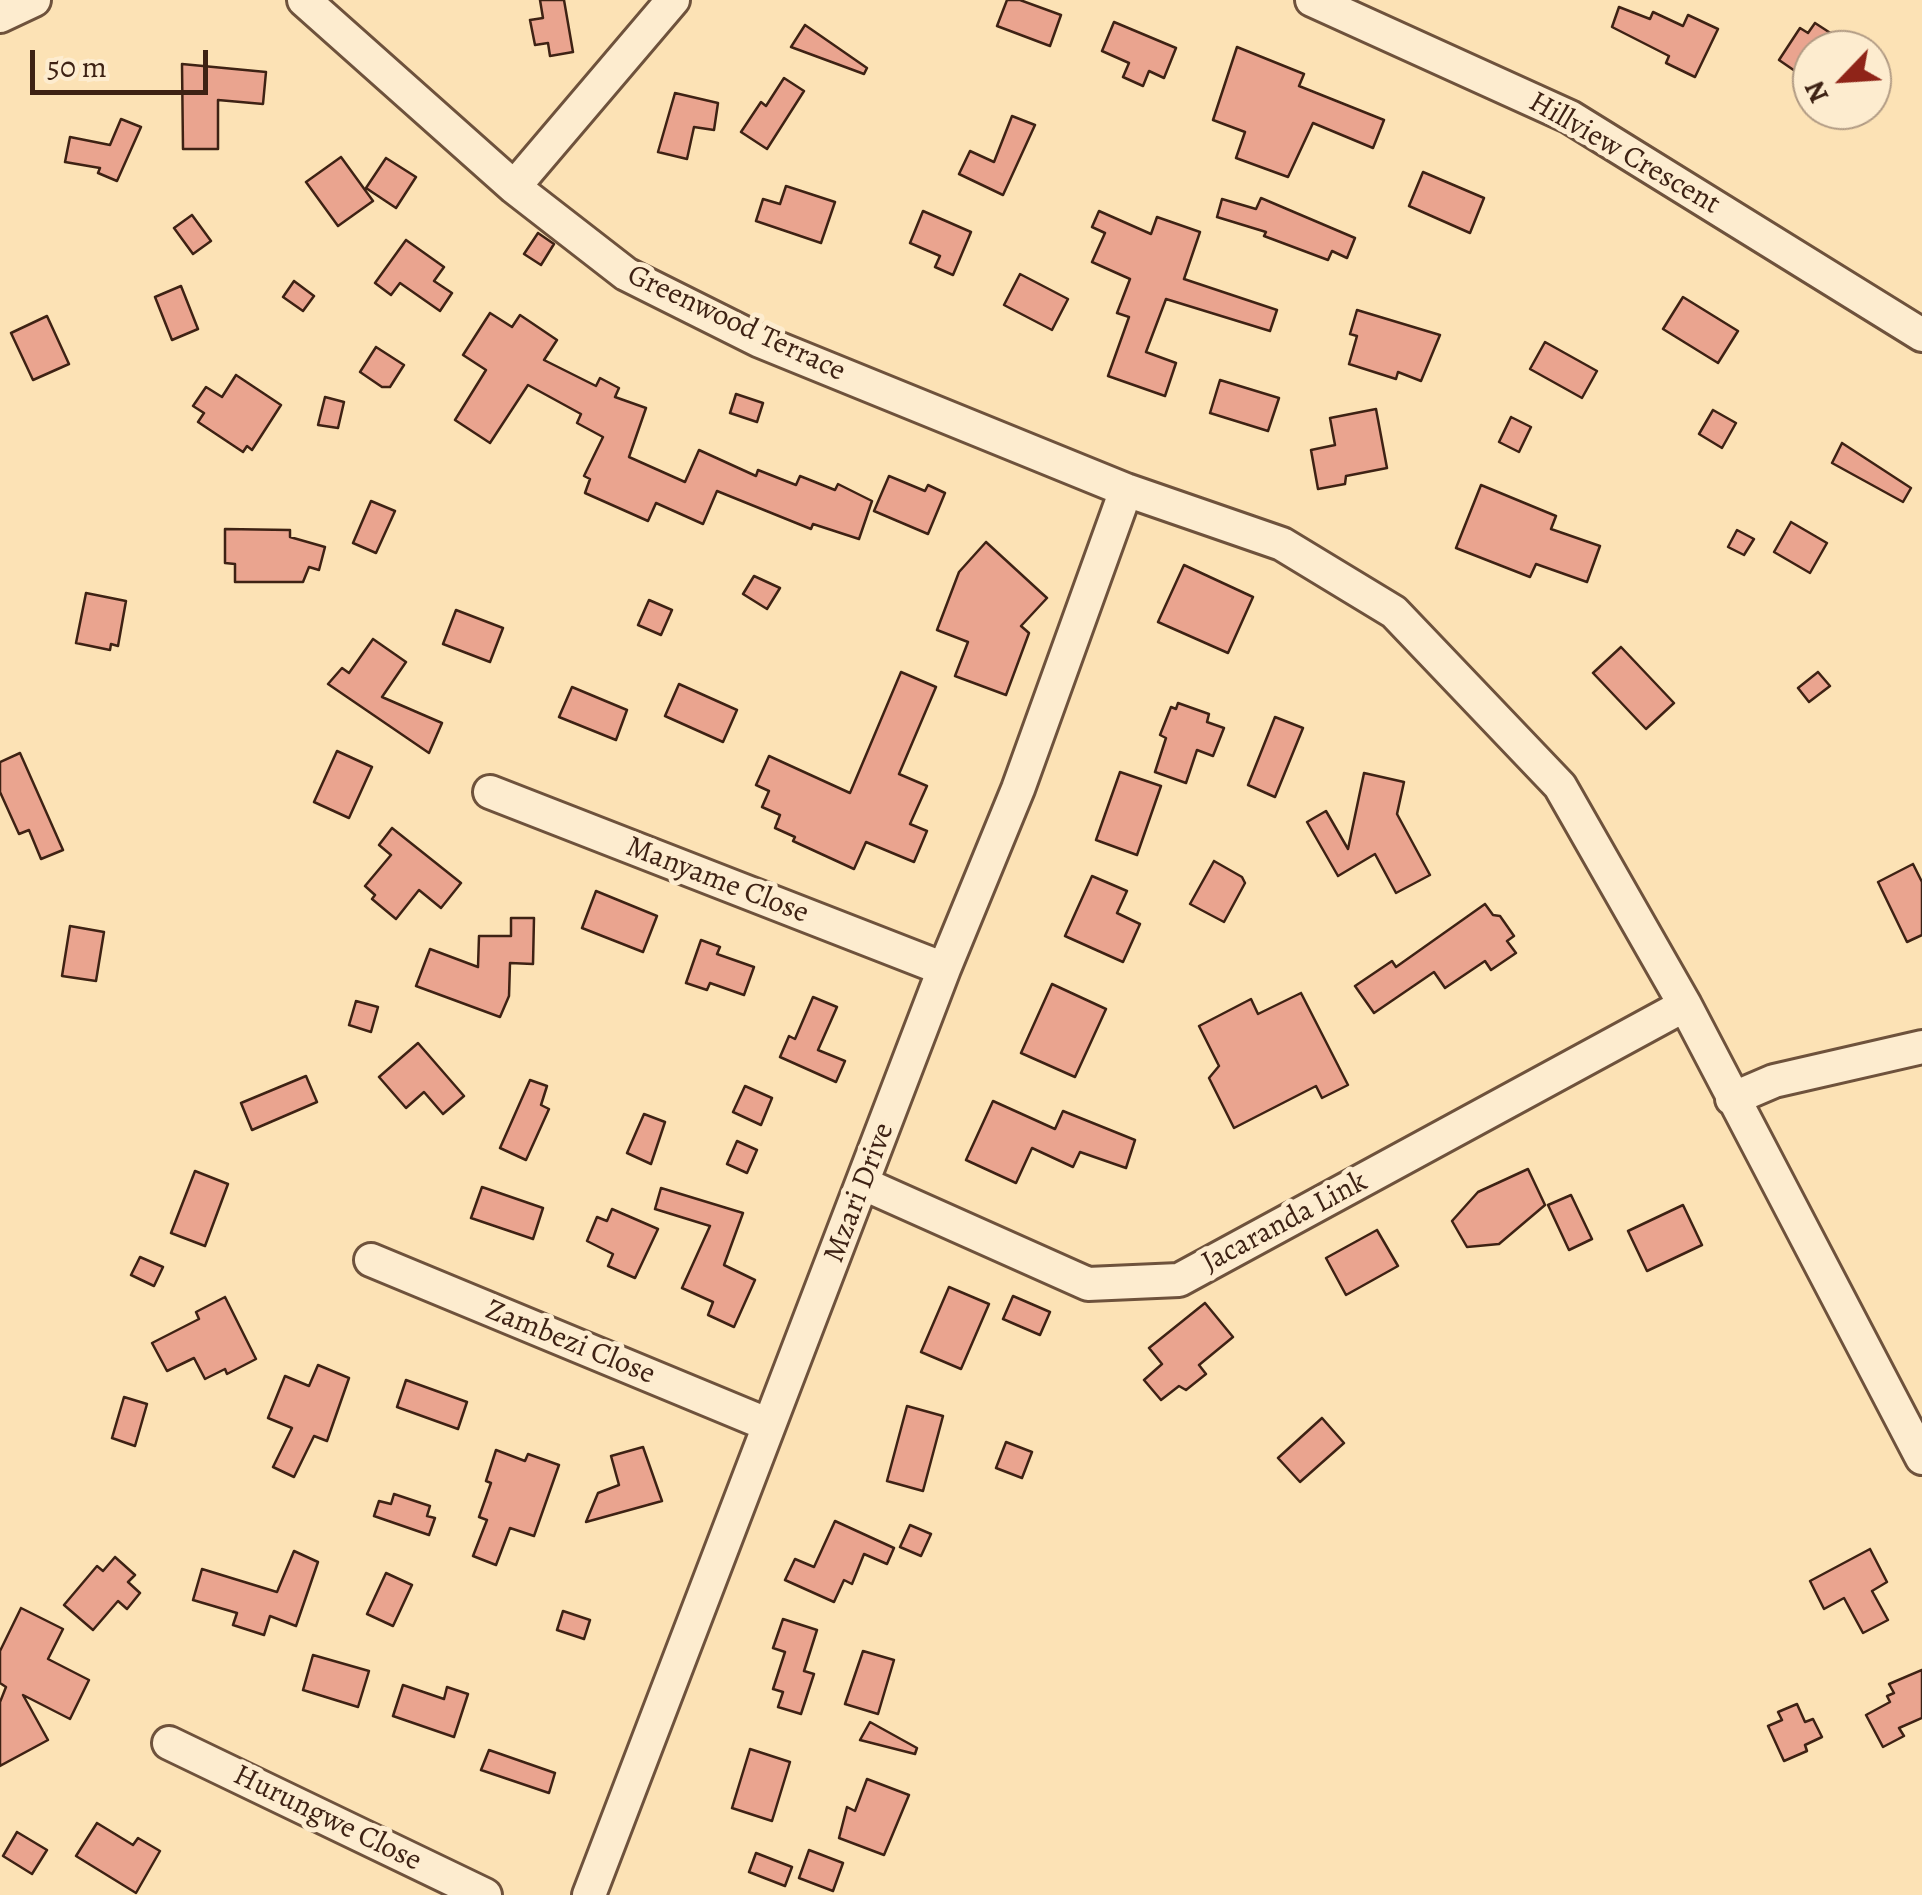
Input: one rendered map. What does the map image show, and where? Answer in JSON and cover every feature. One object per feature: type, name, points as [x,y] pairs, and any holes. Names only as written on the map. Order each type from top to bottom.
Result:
[{"type":"street","points":[[0,16],[34,0]]},
{"type":"street","name":"Greenwood Terrace","points":[[304,0],[514,186],[626,274],[743,333],[1126,490],[1282,544],[1394,612],[1560,786],[1686,1006],[1922,1458]]},
{"type":"street","points":[[514,186],[674,0]]},
{"type":"street","name":"Hillview Crescent","points":[[1316,1],[1570,117],[1922,335]]},
{"type":"street","name":"Mzari Drive","points":[[590,1895],[944,969],[1018,790],[1126,490]]},
{"type":"street","name":"Manyame Close","points":[[490,792],[944,969]]},
{"type":"street","name":"Jacaranda Link","points":[[864,1184],[1088,1284],[1179,1280],[1686,1006]]},
{"type":"street","points":[[1732,1099],[1774,1081],[1922,1047]]},
{"type":"street","name":"Zambezi Close","points":[[371,1260],[769,1425]]},
{"type":"street","name":"Hurungwe Close","points":[[169,1743],[485,1895]]},
{"type":"building","points":[[540,0],[564,0],[573,52],[550,56],[548,43],[535,45],[530,20],[543,18]]},
{"type":"building","points":[[1007,0],[1020,0],[1061,15],[1050,46],[997,26]]},
{"type":"building","points":[[1619,7],[1650,19],[1653,12],[1683,26],[1688,15],[1718,29],[1695,77],[1666,63],[1669,56],[1612,27]]},
{"type":"building","points":[[1114,22],[1176,48],[1164,78],[1149,71],[1143,86],[1123,77],[1129,63],[1102,51]]},
{"type":"building","points":[[805,25],[867,68],[864,74],[791,47]]},
{"type":"building","points":[[1792,40],[1792,69],[1779,60]]},
{"type":"building","points":[[1237,47],[1304,74],[1299,86],[1384,120],[1373,148],[1313,123],[1288,177],[1236,158],[1245,132],[1213,120]]},
{"type":"building","points":[[182,64],[266,72],[263,104],[218,100],[218,149],[183,149]]},
{"type":"building","points":[[784,78],[804,91],[767,149],[741,132],[761,102],[766,106]]},
{"type":"building","points":[[675,93],[718,103],[714,130],[694,127],[687,159],[658,152]]},
{"type":"building","points":[[1012,116],[1035,125],[1003,195],[959,174],[970,151],[994,162]]},
{"type":"building","points":[[121,119],[141,127],[117,181],[98,173],[100,168],[65,162],[70,137],[110,145]]},
{"type":"building","points":[[341,157],[373,201],[338,226],[306,182]]},
{"type":"building","points":[[386,158],[416,177],[396,208],[366,188]]},
{"type":"building","points":[[1423,172],[1484,198],[1470,233],[1409,206]]},
{"type":"building","points":[[786,186],[835,202],[821,243],[756,221],[763,199],[780,204]]},
{"type":"building","points":[[1261,198],[1355,238],[1347,258],[1332,251],[1328,260],[1264,236],[1266,232],[1217,217],[1222,199],[1256,209]]},
{"type":"building","points":[[923,211],[971,232],[953,275],[935,267],[940,256],[910,243]]},
{"type":"building","points":[[1099,211],[1151,234],[1157,217],[1200,232],[1184,279],[1277,310],[1270,331],[1166,299],[1146,352],[1176,363],[1165,396],[1108,376],[1129,317],[1117,313],[1130,279],[1092,262],[1105,233],[1092,227]]},
{"type":"building","points":[[192,215],[211,241],[193,254],[174,228]]},
{"type":"building","points":[[538,233],[554,244],[541,265],[524,254]]},
{"type":"building","points":[[406,240],[444,267],[434,281],[452,293],[440,311],[400,283],[391,295],[375,283]]},
{"type":"building","points":[[1020,274],[1068,299],[1052,330],[1004,305]]},
{"type":"building","points":[[294,281],[314,296],[303,311],[283,297]]},
{"type":"building","points":[[181,286],[198,329],[172,340],[155,297]]},
{"type":"building","points":[[1683,297],[1738,331],[1718,363],[1663,329]]},
{"type":"building","points":[[1357,310],[1440,335],[1421,381],[1398,372],[1396,379],[1349,364],[1357,336],[1350,334]]},
{"type":"building","points":[[490,313],[512,327],[520,315],[557,340],[544,360],[596,386],[600,378],[619,388],[615,397],[646,408],[629,457],[685,482],[699,450],[756,476],[758,470],[796,485],[800,476],[835,490],[838,484],[872,501],[859,539],[813,524],[811,529],[717,491],[703,524],[656,503],[648,521],[585,493],[590,479],[584,476],[603,437],[577,423],[581,414],[528,385],[490,443],[455,420],[486,370],[463,355]]},
{"type":"building","points":[[47,316],[69,364],[33,380],[11,333]]},
{"type":"building","points":[[1545,342],[1597,371],[1582,398],[1530,369]]},
{"type":"building","points":[[376,347],[404,365],[390,387],[382,387],[360,372]]},
{"type":"building","points":[[236,375],[281,405],[252,450],[247,446],[243,452],[198,422],[204,413],[193,406],[206,387],[222,397]]},
{"type":"building","points":[[1220,380],[1279,398],[1268,431],[1210,413]]},
{"type":"building","points":[[736,394],[763,403],[757,422],[730,413]]},
{"type":"building","points":[[325,397],[344,402],[338,428],[318,425]]},
{"type":"building","points":[[1376,409],[1387,468],[1346,476],[1345,484],[1318,489],[1311,450],[1335,445],[1330,418]]},
{"type":"building","points":[[1713,410],[1736,423],[1722,448],[1699,434]]},
{"type":"building","points":[[1511,417],[1531,427],[1519,452],[1499,442]]},
{"type":"building","points":[[1842,443],[1911,488],[1903,502],[1832,463]]},
{"type":"building","points":[[889,476],[925,491],[928,485],[945,493],[928,534],[874,511]]},
{"type":"building","points":[[1481,485],[1556,516],[1551,529],[1600,546],[1587,582],[1536,564],[1530,577],[1456,548]]},
{"type":"building","points":[[371,501],[395,511],[376,553],[353,543]]},
{"type":"building","points":[[1791,522],[1827,543],[1810,573],[1774,552]]},
{"type":"building","points":[[225,529],[290,530],[290,537],[325,547],[319,570],[309,567],[303,582],[235,582],[235,564],[225,563]]},
{"type":"building","points":[[1737,530],[1754,539],[1744,555],[1728,547]]},
{"type":"building","points":[[986,542],[1047,598],[1021,626],[1029,633],[1006,695],[955,676],[968,642],[937,630],[959,572]]},
{"type":"building","points":[[1184,565],[1253,597],[1228,653],[1158,622]]},
{"type":"building","points":[[754,576],[780,588],[767,609],[743,594]]},
{"type":"building","points":[[86,593],[126,601],[118,646],[111,644],[110,650],[76,643]]},
{"type":"building","points":[[649,600],[672,610],[661,635],[638,625]]},
{"type":"building","points":[[456,610],[503,628],[490,662],[443,644]]},
{"type":"building","points":[[373,639],[406,662],[382,697],[442,723],[429,753],[328,684],[342,668],[349,673]]},
{"type":"building","points":[[1621,647],[1674,703],[1646,729],[1593,673]]},
{"type":"building","points":[[901,672],[936,687],[899,774],[927,786],[910,824],[927,831],[914,862],[866,842],[854,869],[793,841],[795,837],[775,828],[780,815],[762,807],[769,791],[756,785],[769,756],[850,793]]},
{"type":"building","points":[[1818,672],[1830,686],[1809,702],[1798,688]]},
{"type":"building","points":[[679,684],[737,710],[723,742],[665,716]]},
{"type":"building","points":[[572,687],[627,710],[616,740],[559,717]]},
{"type":"building","points":[[1178,703],[1209,714],[1207,722],[1224,728],[1213,756],[1197,750],[1186,783],[1155,772],[1166,738],[1160,735],[1171,707],[1176,709]]},
{"type":"building","points":[[1275,717],[1303,728],[1275,797],[1248,785]]},
{"type":"building","points":[[337,751],[372,767],[349,818],[314,802]]},
{"type":"building","points":[[20,753],[63,850],[41,859],[29,830],[19,834],[0,792],[0,762]]},
{"type":"building","points":[[1120,772],[1161,786],[1137,855],[1096,840]]},
{"type":"building","points":[[1364,773],[1404,782],[1397,814],[1430,875],[1396,893],[1375,854],[1338,876],[1307,822],[1326,811],[1348,849]]},
{"type":"building","points":[[392,828],[461,883],[441,908],[419,890],[396,919],[372,899],[375,895],[365,886],[391,855],[379,845]]},
{"type":"building","points":[[1214,861],[1242,877],[1245,883],[1224,922],[1190,904]]},
{"type":"building","points":[[1913,864],[1922,882],[1922,935],[1907,942],[1878,882]]},
{"type":"building","points":[[1092,876],[1127,891],[1117,913],[1140,924],[1123,962],[1065,936]]},
{"type":"building","points":[[596,891],[657,916],[643,952],[582,928]]},
{"type":"building","points":[[1485,904],[1493,915],[1500,916],[1514,936],[1507,941],[1516,953],[1491,970],[1485,961],[1445,988],[1434,972],[1374,1013],[1355,986],[1392,961],[1396,967]]},
{"type":"building","points":[[511,918],[534,918],[533,964],[510,963],[509,996],[500,1017],[416,986],[430,949],[478,967],[479,936],[511,936]]},
{"type":"building","points":[[70,926],[104,932],[96,981],[62,976]]},
{"type":"building","points":[[701,940],[720,947],[717,954],[754,967],[744,995],[710,983],[707,990],[686,983]]},
{"type":"building","points":[[1052,984],[1106,1009],[1075,1077],[1021,1053]]},
{"type":"building","points":[[1301,993],[1348,1085],[1322,1098],[1316,1086],[1234,1128],[1209,1078],[1219,1066],[1199,1026],[1251,999],[1258,1014]]},
{"type":"building","points":[[813,997],[837,1007],[818,1050],[845,1061],[836,1082],[780,1057],[789,1036],[795,1039]]},
{"type":"building","points":[[356,1001],[378,1007],[371,1032],[349,1025]]},
{"type":"building","points":[[418,1043],[464,1096],[443,1114],[424,1092],[406,1108],[379,1077]]},
{"type":"building","points":[[306,1076],[317,1102],[252,1130],[241,1103]]},
{"type":"building","points":[[530,1080],[547,1086],[541,1105],[549,1109],[526,1160],[500,1148]]},
{"type":"building","points":[[745,1086],[772,1098],[761,1125],[733,1112]]},
{"type":"building","points":[[993,1101],[1055,1129],[1063,1111],[1135,1140],[1126,1168],[1080,1152],[1073,1167],[1032,1148],[1016,1183],[966,1160]]},
{"type":"building","points":[[644,1114],[665,1122],[651,1164],[627,1153]]},
{"type":"building","points":[[737,1141],[757,1150],[747,1173],[727,1164]]},
{"type":"building","points":[[1528,1169],[1545,1205],[1499,1244],[1467,1247],[1452,1221],[1478,1192]]},
{"type":"building","points":[[195,1171],[228,1184],[205,1246],[171,1233]]},
{"type":"building","points":[[482,1187],[543,1208],[533,1239],[471,1218]]},
{"type":"building","points":[[661,1188],[743,1213],[724,1265],[755,1280],[734,1327],[708,1315],[713,1302],[682,1288],[710,1226],[655,1209]]},
{"type":"building","points":[[1571,1195],[1592,1239],[1569,1250],[1548,1205]]},
{"type":"building","points":[[1683,1205],[1702,1245],[1647,1271],[1628,1231]]},
{"type":"building","points":[[612,1209],[658,1229],[635,1278],[608,1266],[613,1254],[587,1241],[597,1217],[607,1221]]},
{"type":"building","points":[[1377,1230],[1398,1266],[1346,1295],[1326,1258]]},
{"type":"building","points":[[140,1257],[163,1267],[154,1286],[131,1275]]},
{"type":"building","points":[[949,1287],[989,1304],[961,1369],[921,1352]]},
{"type":"building","points":[[1013,1296],[1050,1312],[1040,1335],[1003,1319]]},
{"type":"building","points":[[225,1297],[256,1359],[227,1374],[225,1369],[205,1379],[194,1358],[167,1371],[152,1343],[199,1319],[196,1312]]},
{"type":"building","points":[[1205,1303],[1233,1337],[1199,1365],[1206,1374],[1186,1390],[1179,1386],[1161,1400],[1144,1380],[1162,1364],[1149,1348]]},
{"type":"building","points":[[318,1365],[349,1378],[327,1441],[314,1436],[294,1477],[273,1467],[292,1428],[268,1418],[285,1376],[309,1386]]},
{"type":"building","points":[[406,1380],[467,1402],[458,1429],[397,1407]]},
{"type":"building","points":[[124,1397],[147,1404],[135,1446],[112,1438]]},
{"type":"building","points":[[907,1406],[943,1416],[923,1491],[887,1481]]},
{"type":"building","points":[[1322,1418],[1344,1443],[1300,1482],[1278,1458]]},
{"type":"building","points":[[1006,1442],[1032,1452],[1022,1478],[996,1468]]},
{"type":"building","points":[[643,1447],[662,1501],[586,1522],[598,1493],[619,1485],[611,1456]]},
{"type":"building","points":[[496,1450],[525,1461],[528,1454],[559,1465],[534,1536],[510,1528],[496,1565],[473,1556],[487,1520],[479,1517],[491,1483],[486,1481]]},
{"type":"building","points":[[394,1494],[430,1506],[427,1516],[435,1518],[429,1535],[374,1516],[379,1501],[391,1504]]},
{"type":"building","points":[[835,1521],[894,1548],[887,1564],[864,1554],[852,1584],[844,1580],[834,1602],[785,1580],[795,1559],[814,1567]]},
{"type":"building","points":[[910,1525],[931,1534],[921,1556],[900,1547]]},
{"type":"building","points":[[1870,1549],[1887,1582],[1872,1591],[1888,1620],[1863,1633],[1844,1598],[1824,1609],[1810,1581]]},
{"type":"building","points":[[294,1551],[318,1562],[296,1626],[270,1616],[264,1635],[233,1625],[237,1613],[193,1600],[202,1569],[277,1592]]},
{"type":"building","points":[[115,1557],[135,1575],[128,1582],[140,1593],[127,1609],[118,1601],[93,1630],[64,1605],[97,1566],[103,1571]]},
{"type":"building","points":[[386,1573],[412,1585],[393,1626],[367,1614]]},
{"type":"building","points":[[21,1608],[63,1629],[48,1659],[89,1680],[70,1719],[23,1695],[48,1740],[0,1766],[0,1702],[6,1687],[0,1683],[0,1651]]},
{"type":"building","points":[[563,1611],[590,1620],[584,1639],[557,1630]]},
{"type":"building","points":[[783,1619],[817,1630],[804,1671],[814,1674],[801,1714],[778,1707],[783,1692],[773,1689],[785,1652],[773,1648]]},
{"type":"building","points":[[863,1651],[894,1660],[878,1714],[845,1704]]},
{"type":"building","points":[[313,1655],[369,1671],[358,1707],[303,1690]]},
{"type":"building","points":[[1922,1670],[1922,1718],[1899,1728],[1904,1736],[1883,1747],[1866,1715],[1890,1702],[1887,1696],[1894,1693],[1889,1684]]},
{"type":"building","points":[[403,1685],[444,1699],[447,1687],[468,1694],[454,1737],[393,1716]]},
{"type":"building","points":[[1797,1704],[1805,1722],[1813,1719],[1822,1737],[1805,1745],[1807,1751],[1784,1761],[1768,1726],[1782,1720],[1778,1712]]},
{"type":"building","points":[[870,1722],[917,1748],[915,1754],[860,1740]]},
{"type":"building","points":[[750,1749],[790,1762],[772,1821],[732,1808]]},
{"type":"building","points":[[489,1750],[555,1773],[549,1793],[481,1770]]},
{"type":"building","points":[[867,1779],[909,1795],[884,1855],[839,1838],[847,1807],[855,1811]]},
{"type":"building","points":[[97,1823],[133,1845],[138,1838],[160,1851],[136,1893],[76,1856]]},
{"type":"building","points":[[17,1832],[47,1850],[32,1874],[3,1856]]},
{"type":"building","points":[[809,1850],[843,1863],[833,1891],[799,1878]]},
{"type":"building","points":[[756,1853],[792,1867],[785,1886],[749,1872]]}]
